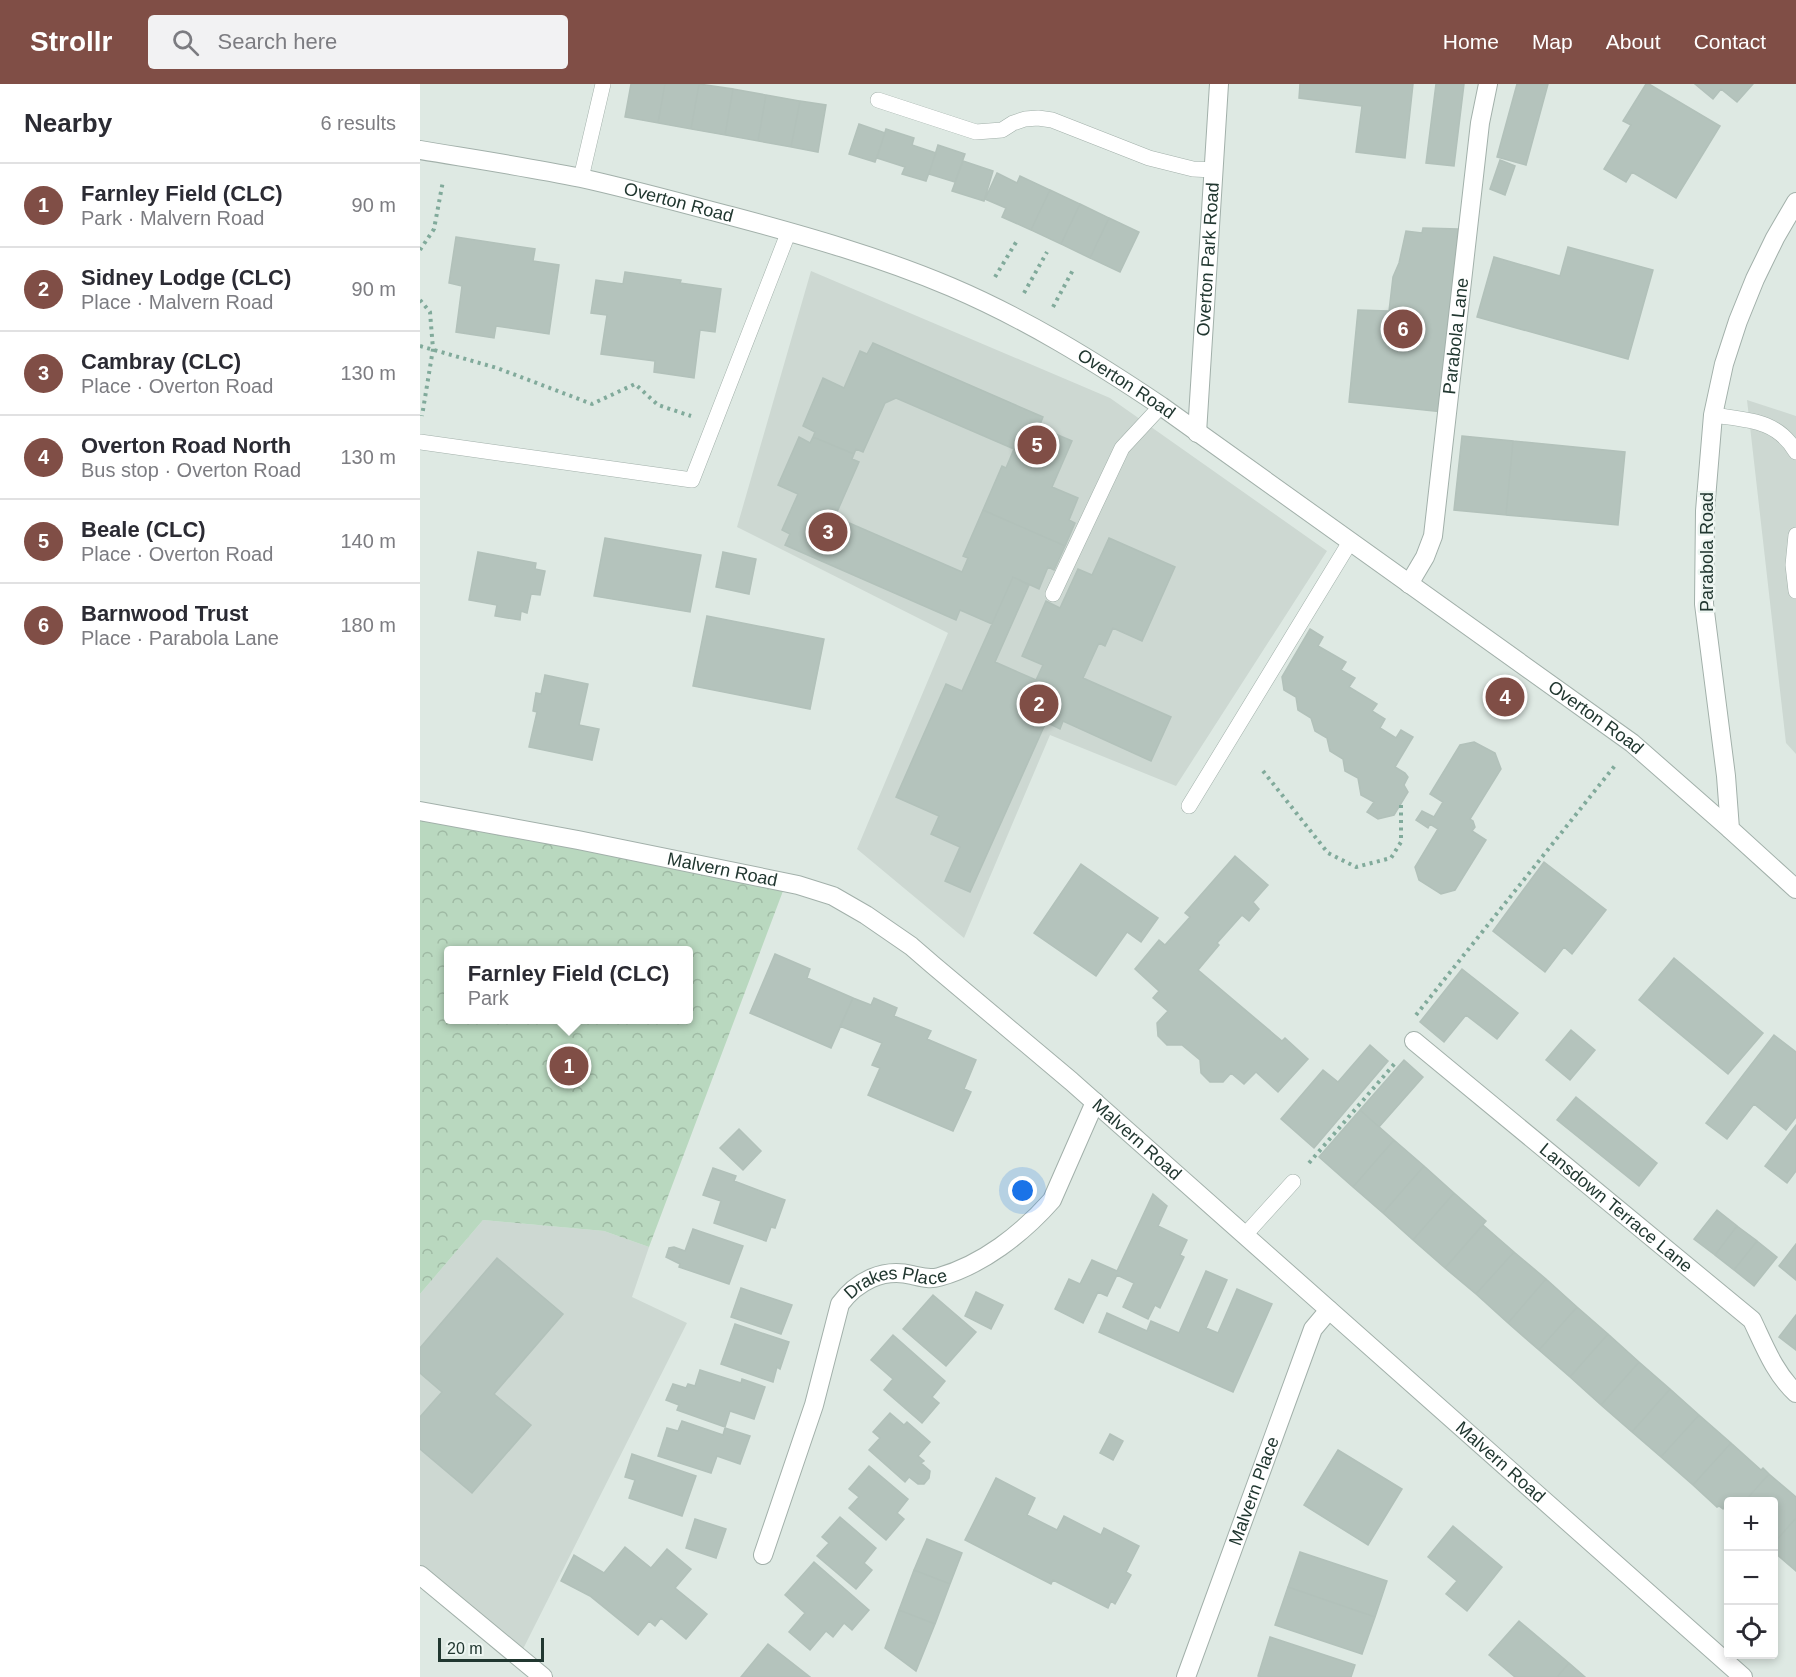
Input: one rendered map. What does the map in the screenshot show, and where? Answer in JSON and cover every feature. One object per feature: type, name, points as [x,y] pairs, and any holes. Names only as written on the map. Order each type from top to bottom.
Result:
[{"type":"street","name":"Overton Park Road","points":[[1197,434],[1219,84]]},
{"type":"street","name":"Parabola Lane","points":[[1409,584],[1425,557],[1432,536],[1480,123],[1488,84]]},
{"type":"street","name":"Overton Road","points":[[420,150],[581,178],[836,244],[894,264],[981,301],[1063,343],[1161,406],[1197,434],[1632,743],[1730,829]]},
{"type":"street","name":"Parabola Road","points":[[1730,829],[1726,776],[1704,604],[1705,511],[1713,415],[1724,364],[1738,321],[1775,238],[1796,202]]},
{"type":"street","name":"Malvern Road","points":[[420,811],[578,840],[798,885],[832,896],[866,915],[911,946],[1095,1102],[1743,1677]]},
{"type":"street","points":[[1730,829],[1796,889]]},
{"type":"street","name":"Lansdown Terrace Lane","points":[[1414,1041],[1752,1320],[1769,1358],[1796,1393]]},
{"type":"street","name":"Drakes Place","points":[[763,1555],[814,1405],[840,1304],[848,1294],[869,1279],[885,1273],[902,1273],[930,1279],[946,1275],[984,1256],[1013,1236],[1040,1214],[1052,1200],[1095,1102]]},
{"type":"street","name":"Malvern Place","points":[[1186,1677],[1313,1329],[1329,1310]]},
{"type":"street","points":[[420,1575],[543,1677]]},
{"type":"lane","points":[[581,178],[603,84]]},
{"type":"lane","points":[[878,99],[976,132],[1002,129],[1025,119],[1052,120],[1149,159],[1193,169],[1214,170]]},
{"type":"lane","points":[[420,442],[692,480],[789,231]]},
{"type":"lane","points":[[1053,594],[1122,448],[1161,406]]},
{"type":"lane","points":[[1713,415],[1760,422],[1785,436],[1796,452]]},
{"type":"lane","points":[[1796,535],[1793,565],[1796,591]]},
{"type":"lane","points":[[1189,806],[1350,542]]},
{"type":"lane","points":[[1245,1235],[1293,1182]]},
{"type":"path","points":[[420,250],[434,229],[448,155]]},
{"type":"path","points":[[1011,250],[1018,239]]},
{"type":"path","points":[[1040,266],[1047,252]]},
{"type":"path","points":[[1067,282],[1074,268]]},
{"type":"path","points":[[420,300],[430,312],[433,350],[420,426]]},
{"type":"path","points":[[420,346],[497,368],[592,404],[635,384],[658,405],[714,423]]},
{"type":"path","points":[[1293,1182],[1414,1041],[1410,1022],[1632,743]]},
{"type":"path","points":[[1263,771],[1328,853],[1356,867],[1391,858],[1401,842],[1401,804]]},
{"type":"shaded area","points":[[811,271],[1110,398],[1327,551],[1176,786],[1050,735],[964,938],[857,849],[948,633],[737,527]]},
{"type":"shaded area","points":[[1747,400],[1796,416],[1796,754],[1786,743]]},
{"type":"shaded area","points":[[483,1220],[604,1231],[649,1247],[632,1297],[687,1323],[519,1657],[420,1575],[420,1294]]},
{"type":"green space","points":[[420,811],[786,883],[649,1247],[604,1231],[483,1220],[420,1294]]},
{"type":"building","points":[[631,84],[665,84],[658,123],[625,117]]},
{"type":"building","points":[[665,84],[699,84],[691,129],[658,123]]},
{"type":"building","points":[[699,84],[733,89],[725,135],[691,129]]},
{"type":"building","points":[[1300,84],[1413,84],[1405,158],[1356,152],[1362,106],[1299,98]]},
{"type":"building","points":[[1436,84],[1464,84],[1454,166],[1426,163]]},
{"type":"building","points":[[1517,84],[1548,84],[1526,165],[1497,157]]},
{"type":"building","points":[[1646,84],[1720,126],[1676,198],[1632,172],[1626,182],[1604,169],[1631,125],[1623,121]]},
{"type":"building","points":[[1695,84],[1753,84],[1737,102],[1721,89],[1713,99]]},
{"type":"building","points":[[733,89],[766,95],[758,141],[725,135]]},
{"type":"building","points":[[766,95],[800,101],[791,147],[758,141]]},
{"type":"building","points":[[800,101],[826,105],[818,152],[791,147]]},
{"type":"building","points":[[859,124],[885,133],[875,162],[849,154]]},
{"type":"building","points":[[886,129],[914,138],[912,145],[936,153],[926,181],[902,174],[905,167],[877,158]]},
{"type":"building","points":[[938,145],[965,154],[955,182],[929,174]]},
{"type":"building","points":[[1500,160],[1515,166],[1505,195],[1490,189]]},
{"type":"building","points":[[963,161],[993,171],[984,201],[952,191]]},
{"type":"building","points":[[997,173],[1017,183],[1020,176],[1050,190],[1031,230],[1002,217],[1006,208],[985,199]]},
{"type":"building","points":[[1050,190],[1080,204],[1061,244],[1031,230]]},
{"type":"building","points":[[1080,204],[1109,218],[1090,258],[1061,244]]},
{"type":"building","points":[[1109,218],[1139,232],[1120,272],[1090,258]]},
{"type":"building","points":[[1423,228],[1458,229],[1443,412],[1349,402],[1358,310],[1389,311],[1393,277],[1399,263],[1406,231],[1422,233]]},
{"type":"building","points":[[456,237],[535,249],[533,261],[559,265],[549,334],[496,326],[494,338],[456,332],[462,286],[449,283]]},
{"type":"building","points":[[1568,247],[1653,270],[1628,359],[1477,317],[1494,257],[1560,276]]},
{"type":"building","points":[[625,272],[681,280],[680,283],[721,289],[715,332],[700,330],[694,378],[654,372],[655,361],[601,354],[607,315],[591,313],[596,280],[623,284]]},
{"type":"building","points":[[873,343],[1043,417],[1039,427],[1072,441],[1052,487],[1078,498],[1069,520],[1075,523],[1065,546],[983,510],[1002,466],[1006,468],[1014,449],[896,398],[885,403],[863,452],[856,449],[854,454],[813,437],[815,432],[803,426],[823,378],[844,388],[860,351],[867,354]]},
{"type":"building","points":[[1462,436],[1513,441],[1506,515],[1454,510]]},
{"type":"building","points":[[799,437],[810,443],[813,437],[854,454],[852,459],[859,462],[837,512],[840,519],[962,572],[968,558],[963,556],[983,510],[1065,546],[1054,570],[1048,567],[1039,589],[1013,577],[992,624],[960,610],[956,620],[785,545],[790,534],[782,530],[798,494],[778,485]]},
{"type":"building","points":[[1513,441],[1625,452],[1618,525],[1506,515]]},
{"type":"building","points":[[605,538],[701,555],[690,612],[594,596]]},
{"type":"building","points":[[1109,538],[1175,567],[1142,641],[1113,628],[1105,646],[1099,643],[1083,678],[1171,717],[1151,761],[1063,721],[1060,729],[1046,722],[970,892],[945,881],[960,847],[931,834],[939,816],[896,797],[946,684],[962,691],[1013,577],[1029,585],[995,662],[1036,680],[1043,665],[1022,656],[1046,601],[1060,608],[1078,569],[1092,575]]},
{"type":"building","points":[[478,552],[536,563],[535,569],[545,571],[540,595],[531,594],[527,613],[521,611],[520,620],[495,616],[497,605],[469,600]]},
{"type":"building","points":[[723,552],[756,559],[749,594],[716,587]]},
{"type":"building","points":[[707,616],[824,639],[810,709],[693,686]]},
{"type":"building","points":[[1310,629],[1323,637],[1318,646],[1346,662],[1341,670],[1355,678],[1349,687],[1377,704],[1372,711],[1385,719],[1380,728],[1396,738],[1401,730],[1413,737],[1395,767],[1408,777],[1404,785],[1408,792],[1394,815],[1378,819],[1367,812],[1374,802],[1361,795],[1358,778],[1345,771],[1343,759],[1330,751],[1327,738],[1315,731],[1311,718],[1298,710],[1296,697],[1284,690],[1282,677]]},
{"type":"building","points":[[545,675],[588,684],[579,725],[599,729],[592,760],[529,747],[537,712],[533,711],[536,693],[541,694]]},
{"type":"building","points":[[1474,742],[1495,753],[1501,769],[1470,819],[1475,827],[1472,831],[1486,840],[1455,890],[1441,894],[1419,880],[1415,867],[1438,829],[1430,824],[1428,828],[1416,820],[1422,811],[1434,817],[1443,802],[1430,794],[1460,745]]},
{"type":"building","points":[[1235,856],[1268,885],[1253,902],[1259,909],[1249,921],[1242,915],[1217,943],[1219,945],[1198,970],[1282,1041],[1285,1038],[1308,1059],[1278,1092],[1256,1072],[1244,1084],[1231,1073],[1223,1082],[1210,1082],[1201,1073],[1200,1060],[1182,1045],[1167,1045],[1158,1036],[1157,1023],[1168,1011],[1153,998],[1159,991],[1135,969],[1159,940],[1165,945],[1190,917],[1185,913]]},
{"type":"building","points":[[1544,862],[1606,910],[1572,954],[1564,947],[1545,972],[1493,931]]},
{"type":"building","points":[[1081,864],[1158,918],[1141,942],[1127,932],[1096,976],[1034,933]]},
{"type":"building","points":[[775,954],[810,969],[807,978],[853,998],[831,1048],[750,1013]]},
{"type":"building","points":[[1674,958],[1763,1033],[1728,1074],[1639,1000]]},
{"type":"building","points":[[1462,969],[1518,1013],[1497,1039],[1466,1015],[1444,1042],[1420,1022]]},
{"type":"building","points":[[853,998],[871,1005],[874,998],[897,1008],[894,1016],[931,1031],[927,1039],[976,1060],[964,1089],[971,1092],[953,1131],[868,1095],[880,1068],[872,1065],[882,1043],[840,1026]]},
{"type":"building","points":[[1571,1030],[1595,1050],[1570,1080],[1546,1060]]},
{"type":"building","points":[[1774,1035],[1796,1052],[1796,1117],[1786,1130],[1754,1104],[1727,1139],[1706,1123]]},
{"type":"building","points":[[1370,1045],[1388,1061],[1314,1148],[1281,1119],[1323,1070],[1338,1082]]},
{"type":"building","points":[[1404,1060],[1423,1077],[1379,1127],[1360,1110]]},
{"type":"building","points":[[1576,1097],[1657,1163],[1639,1186],[1557,1120]]},
{"type":"building","points":[[1360,1110],[1394,1140],[1353,1187],[1319,1157]]},
{"type":"building","points":[[1796,1125],[1796,1171],[1787,1183],[1765,1166]]},
{"type":"building","points":[[739,1129],[761,1151],[743,1170],[720,1148]]},
{"type":"building","points":[[1394,1140],[1424,1166],[1383,1213],[1353,1187]]},
{"type":"building","points":[[1424,1166],[1454,1193],[1413,1240],[1383,1213]]},
{"type":"building","points":[[713,1168],[736,1176],[734,1181],[785,1200],[775,1228],[771,1227],[766,1241],[714,1223],[721,1201],[703,1195]]},
{"type":"building","points":[[1454,1193],[1486,1221],[1445,1268],[1413,1240]]},
{"type":"building","points":[[1153,1194],[1167,1206],[1158,1226],[1187,1240],[1180,1255],[1184,1257],[1160,1308],[1155,1305],[1148,1319],[1123,1307],[1134,1283],[1117,1275],[1107,1296],[1098,1292],[1083,1323],[1055,1309],[1069,1279],[1080,1284],[1092,1260],[1117,1271]]},
{"type":"building","points":[[1717,1210],[1737,1226],[1715,1255],[1694,1239]]},
{"type":"building","points":[[1483,1225],[1514,1252],[1476,1294],[1445,1268]]},
{"type":"building","points":[[1737,1226],[1757,1241],[1734,1270],[1715,1255]]},
{"type":"building","points":[[693,1229],[743,1246],[729,1284],[679,1267],[680,1264],[666,1257],[669,1248],[674,1247],[685,1251]]},
{"type":"building","points":[[1757,1241],[1777,1257],[1754,1286],[1734,1270]]},
{"type":"building","points":[[1796,1244],[1796,1280],[1779,1266]]},
{"type":"building","points":[[1514,1252],[1546,1279],[1508,1323],[1476,1294]]},
{"type":"building","points":[[497,1258],[563,1314],[494,1394],[531,1425],[472,1493],[420,1449],[420,1417],[442,1392],[420,1373],[420,1348]]},
{"type":"building","points":[[1206,1271],[1227,1280],[1206,1328],[1218,1333],[1237,1289],[1272,1304],[1233,1392],[1099,1332],[1107,1313],[1147,1331],[1151,1321],[1179,1333]]},
{"type":"building","points":[[1546,1279],[1577,1307],[1539,1350],[1508,1323]]},
{"type":"building","points":[[741,1288],[792,1305],[781,1334],[731,1317]]},
{"type":"building","points":[[976,1292],[1003,1305],[991,1329],[965,1316]]},
{"type":"building","points":[[933,1295],[976,1332],[946,1366],[903,1329]]},
{"type":"building","points":[[1577,1307],[1608,1334],[1570,1377],[1539,1350]]},
{"type":"building","points":[[1796,1315],[1796,1350],[1779,1337]]},
{"type":"building","points":[[735,1324],[789,1342],[780,1369],[777,1367],[773,1382],[721,1364]]},
{"type":"building","points":[[1608,1334],[1639,1362],[1601,1405],[1570,1377]]},
{"type":"building","points":[[893,1335],[945,1381],[932,1397],[939,1403],[922,1423],[884,1390],[893,1379],[871,1360]]},
{"type":"building","points":[[1639,1362],[1670,1389],[1632,1432],[1601,1405]]},
{"type":"building","points":[[700,1370],[741,1383],[742,1379],[765,1387],[754,1419],[730,1411],[725,1427],[677,1410],[679,1405],[666,1400],[673,1384],[686,1388],[688,1384],[695,1386]]},
{"type":"building","points":[[1670,1389],[1699,1415],[1661,1457],[1632,1432]]},
{"type":"building","points":[[890,1413],[904,1425],[907,1422],[930,1442],[918,1456],[924,1461],[921,1463],[930,1471],[929,1478],[924,1484],[918,1484],[909,1477],[905,1482],[869,1450],[880,1438],[873,1432]]},
{"type":"building","points":[[1699,1415],[1731,1443],[1693,1485],[1661,1457]]},
{"type":"building","points":[[682,1421],[723,1435],[725,1428],[750,1436],[740,1464],[717,1456],[711,1473],[658,1456],[667,1428],[678,1431]]},
{"type":"building","points":[[1110,1434],[1123,1441],[1113,1460],[1100,1453]]},
{"type":"building","points":[[1731,1443],[1761,1470],[1763,1468],[1769,1474],[1748,1497],[1724,1497],[1723,1509],[1717,1507],[1693,1485]]},
{"type":"building","points":[[1338,1450],[1402,1489],[1368,1545],[1304,1505]]},
{"type":"building","points":[[632,1454],[696,1476],[682,1516],[629,1498],[635,1480],[625,1477]]},
{"type":"building","points":[[869,1466],[908,1499],[897,1513],[904,1519],[886,1540],[849,1508],[859,1497],[849,1489]]},
{"type":"building","points":[[1769,1474],[1796,1497],[1796,1518],[1778,1538],[1778,1497],[1748,1497]]},
{"type":"building","points":[[996,1478],[1035,1498],[1027,1515],[1057,1530],[1064,1516],[1101,1535],[1104,1528],[1139,1546],[1126,1572],[1131,1575],[1115,1604],[1111,1601],[1108,1608],[1053,1580],[1051,1584],[965,1540]]},
{"type":"building","points":[[840,1517],[876,1548],[864,1563],[872,1570],[856,1589],[817,1556],[829,1543],[822,1537]]},
{"type":"building","points":[[1796,1518],[1796,1571],[1778,1555],[1778,1538]]},
{"type":"building","points":[[695,1519],[726,1529],[716,1558],[686,1548]]},
{"type":"building","points":[[1453,1526],[1502,1567],[1467,1611],[1446,1594],[1457,1581],[1428,1557]]},
{"type":"building","points":[[927,1539],[962,1553],[950,1584],[914,1570]]},
{"type":"building","points":[[625,1547],[651,1568],[667,1549],[691,1569],[675,1588],[707,1614],[686,1639],[661,1618],[655,1626],[649,1621],[638,1635],[590,1596],[561,1581],[574,1555],[604,1573]]},
{"type":"building","points":[[1300,1552],[1387,1581],[1375,1617],[1288,1587]]},
{"type":"building","points":[[814,1562],[869,1610],[852,1630],[844,1623],[833,1637],[826,1631],[810,1650],[789,1632],[805,1613],[785,1595]]},
{"type":"building","points":[[914,1570],[950,1584],[935,1624],[899,1610]]},
{"type":"building","points":[[1288,1587],[1375,1617],[1362,1654],[1275,1625]]},
{"type":"building","points":[[899,1610],[935,1624],[916,1671],[885,1648]]},
{"type":"building","points":[[1519,1621],[1569,1663],[1557,1677],[1515,1677],[1489,1655]]},
{"type":"building","points":[[1270,1637],[1355,1665],[1351,1677],[1258,1676]]},
{"type":"building","points":[[768,1644],[810,1677],[741,1677]]},
{"type":"building","points":[[1569,1663],[1585,1677],[1557,1677]]},
{"type":"place","name":"Barnwood Trust","points":[[1403,329]]},
{"type":"place","name":"Beale (CLC)","points":[[1037,445]]},
{"type":"place","name":"Cambray (CLC)","points":[[828,532]]},
{"type":"place","name":"Overton Road North","points":[[1505,697]]},
{"type":"place","name":"Sidney Lodge (CLC)","points":[[1039,704]]},
{"type":"place","name":"Farnley Field (CLC)","points":[[569,1066]]}]
